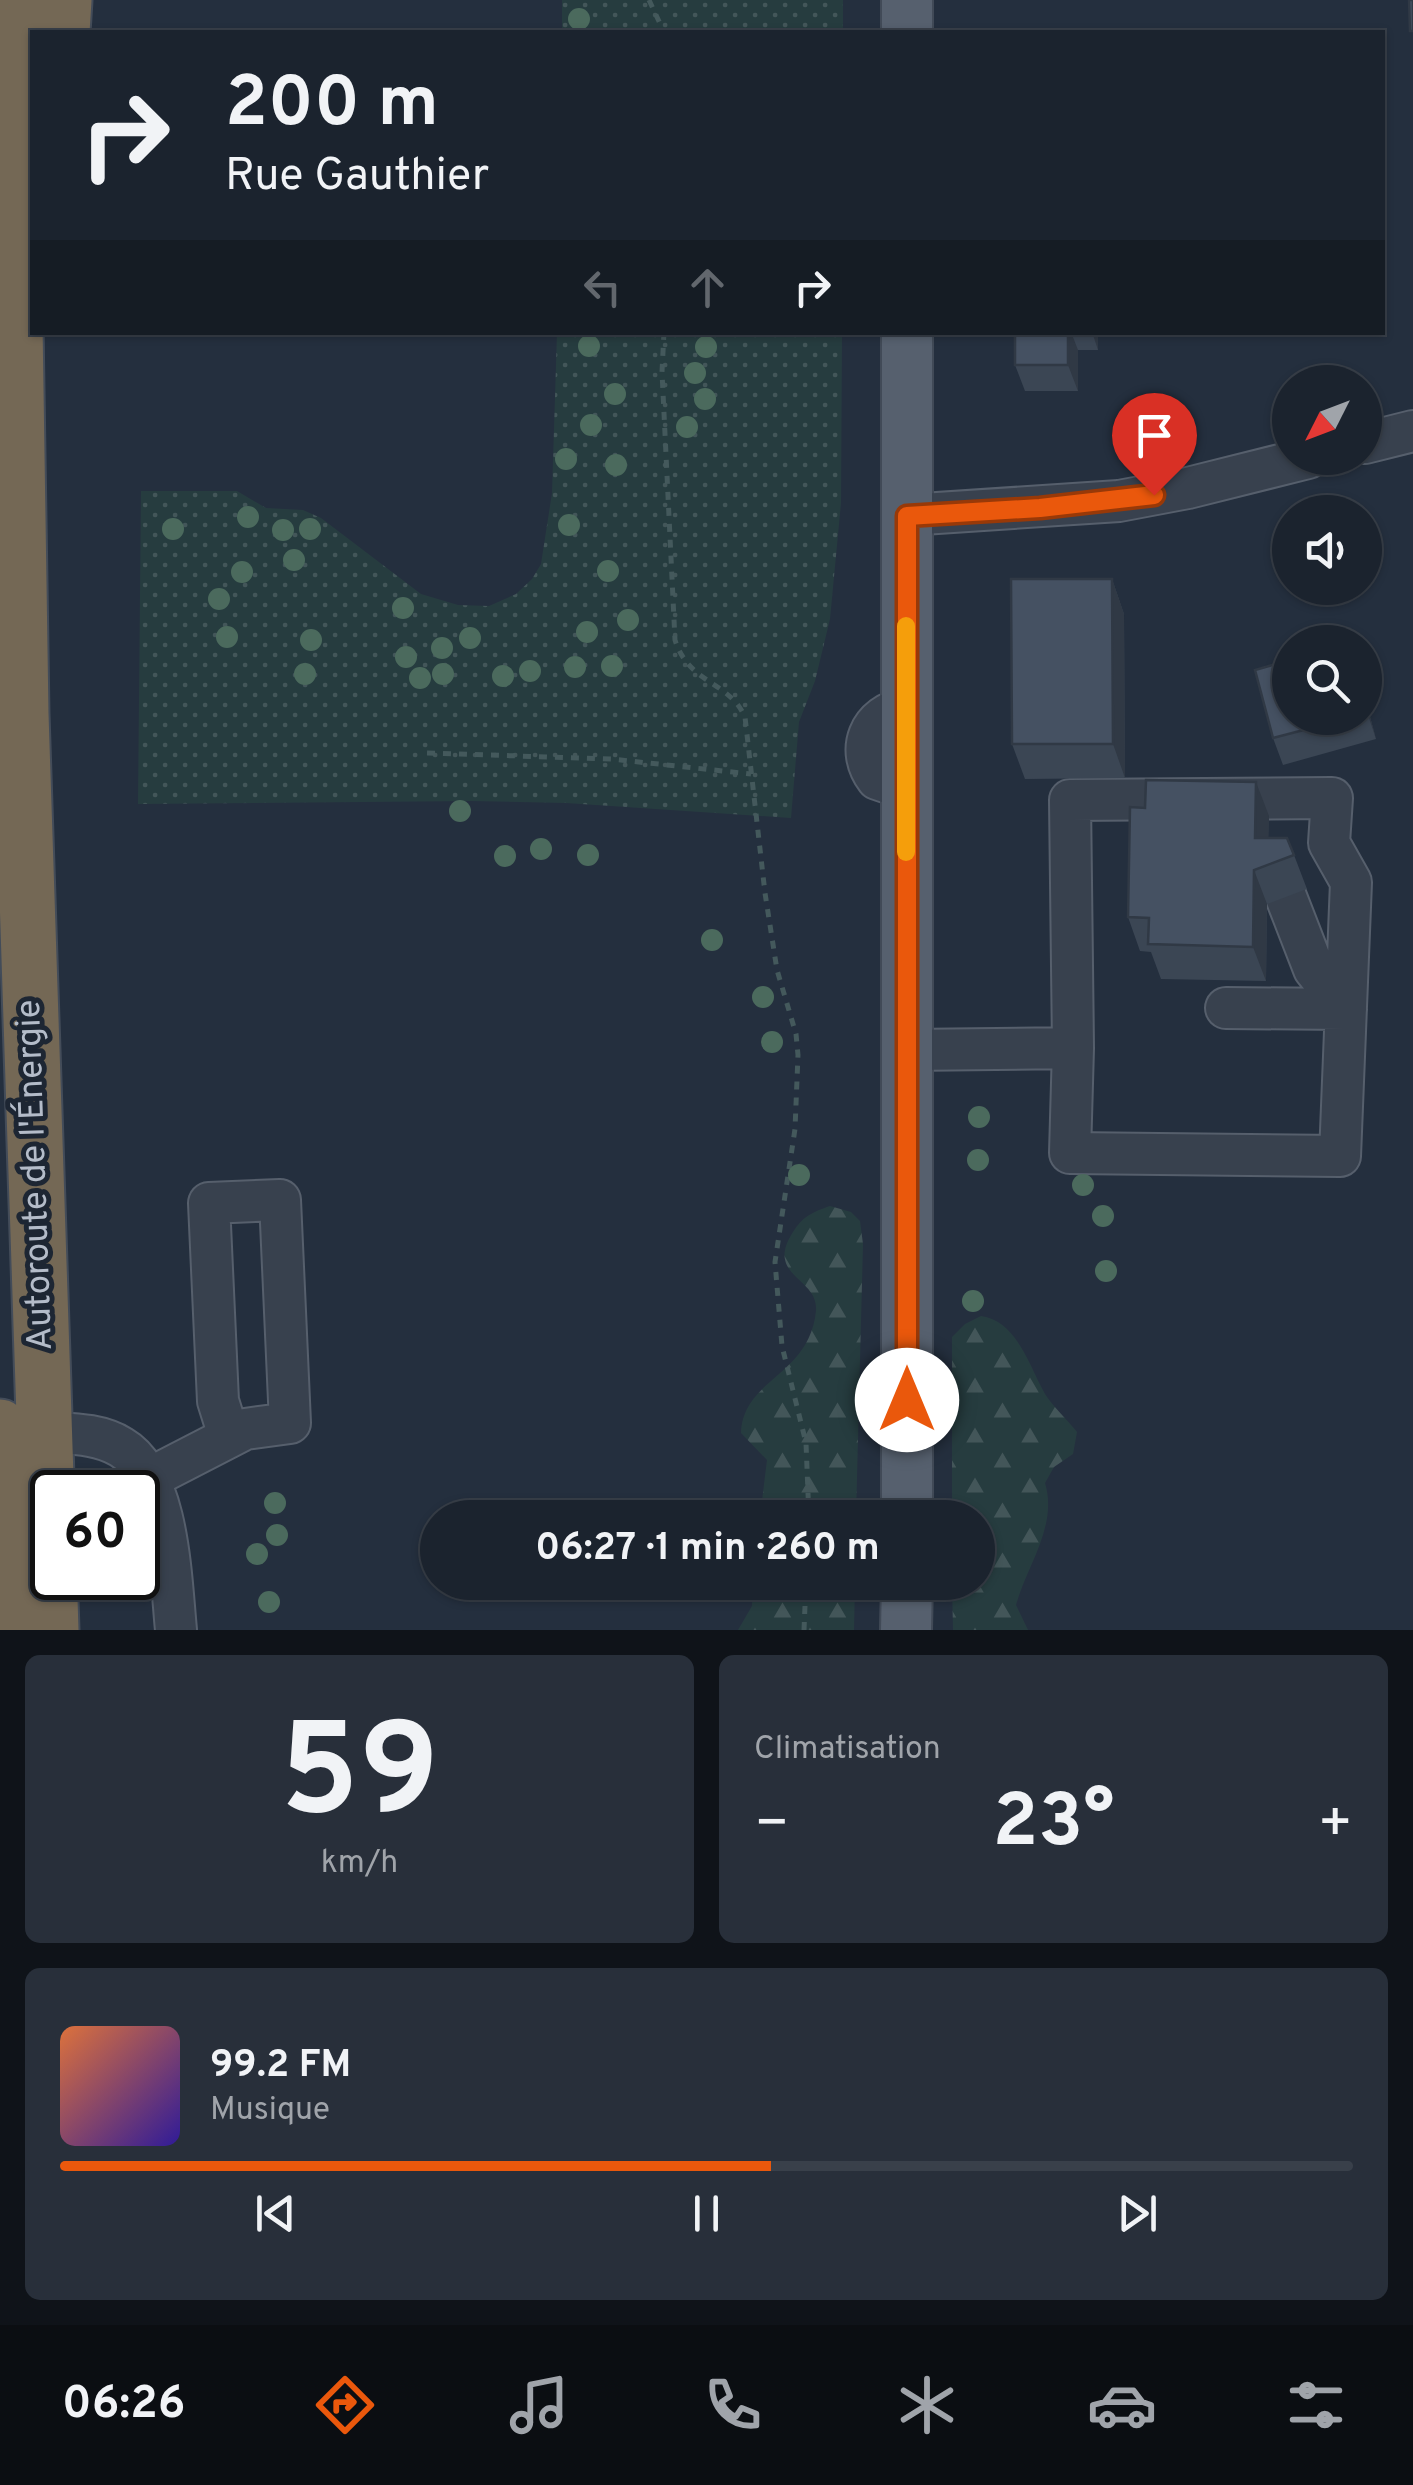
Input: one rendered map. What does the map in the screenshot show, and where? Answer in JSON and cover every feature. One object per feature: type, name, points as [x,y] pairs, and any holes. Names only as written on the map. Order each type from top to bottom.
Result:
[{"type":"highway","name":"Autoroute de l'Énergie","points":[[10,0],[21,714],[22,1430],[51,1630]]},
{"type":"highway","points":[[62,30],[64,0]]},
{"type":"highway","points":[[21,714],[44,335]]},
{"type":"highway","name":"Autoroute de l'Énergie","points":[[10,1630],[2,1506],[22,1430]]},
{"type":"main road","points":[[907,0],[907,30]]},
{"type":"main road","points":[[907,335],[907,1500]]},
{"type":"main road","points":[[906,1630],[907,1600]]},
{"type":"street","points":[[1382,439],[1413,431]]},
{"type":"street","points":[[907,516],[1119,501],[1272,467]]},
{"type":"street","points":[[1332,798],[1329,844],[1351,882],[1346,1009],[1340,1156],[1070,1153],[1073,1048],[1070,800],[1332,798]]},
{"type":"street","points":[[1286,897],[1314,969],[1346,1009]]},
{"type":"street","points":[[1226,1008],[1346,1009]]},
{"type":"street","points":[[907,1050],[1073,1048]]},
{"type":"street","points":[[160,1473],[229,1436],[264,1424],[290,1424],[280,1200],[210,1203],[218,1401],[229,1436]]},
{"type":"street","points":[[22,1430],[77,1434],[112,1442],[138,1460],[145,1470]]},
{"type":"street","points":[[160,1519],[176,1630]]},
{"type":"path","points":[[649,0],[663,30]]},
{"type":"path","points":[[664,335],[662,372],[675,640],[686,664],[740,705],[747,731],[756,836],[774,950],[798,1055],[795,1129],[775,1262],[782,1346],[806,1443],[808,1500]]},
{"type":"path","points":[[427,754],[611,759],[751,774]]},
{"type":"path","points":[[804,1630],[805,1600]]},
{"type":"green space","points":[[562,0],[843,0],[843,30],[562,30]]},
{"type":"green space","points":[[557,335],[842,335],[841,503],[830,619],[815,681],[799,722],[791,818],[566,803],[138,804],[141,491],[237,491],[266,508],[303,510],[321,518],[421,594],[458,605],[489,606],[516,594],[541,564],[552,493]]},
{"type":"green space","points":[[830,1206],[851,1212],[860,1221],[863,1244],[856,1500],[762,1500],[767,1460],[741,1433],[753,1400],[790,1364],[811,1333],[815,1300],[785,1259],[793,1232],[813,1213]]},
{"type":"green space","points":[[981,1316],[1004,1326],[1027,1358],[1045,1394],[1077,1432],[1073,1454],[1054,1467],[1045,1483],[1048,1515],[1016,1605],[1028,1630],[953,1630],[952,1600],[995,1600],[995,1500],[952,1500],[952,1337]]},
{"type":"green space","points":[[752,1600],[855,1600],[854,1630],[738,1630]]},
{"type":"building","points":[[1409,0],[1413,0],[1413,31],[1410,31]]},
{"type":"building","points":[[1015,335],[1068,335],[1068,365],[1015,365]]},
{"type":"building","points":[[1011,579],[1112,579],[1113,744],[1012,744]]},
{"type":"building","points":[[1272,665],[1272,734],[1255,670]]},
{"type":"building","points":[[1146,780],[1256,782],[1255,838],[1287,838],[1294,855],[1254,870],[1253,947],[1148,944],[1149,918],[1128,917],[1130,807],[1145,808]]},
{"type":"slow traffic","points":[[906,626],[906,852]]},
{"type":"route","points":[[907,1400],[907,516],[1040,508],[1154,495]]}]
